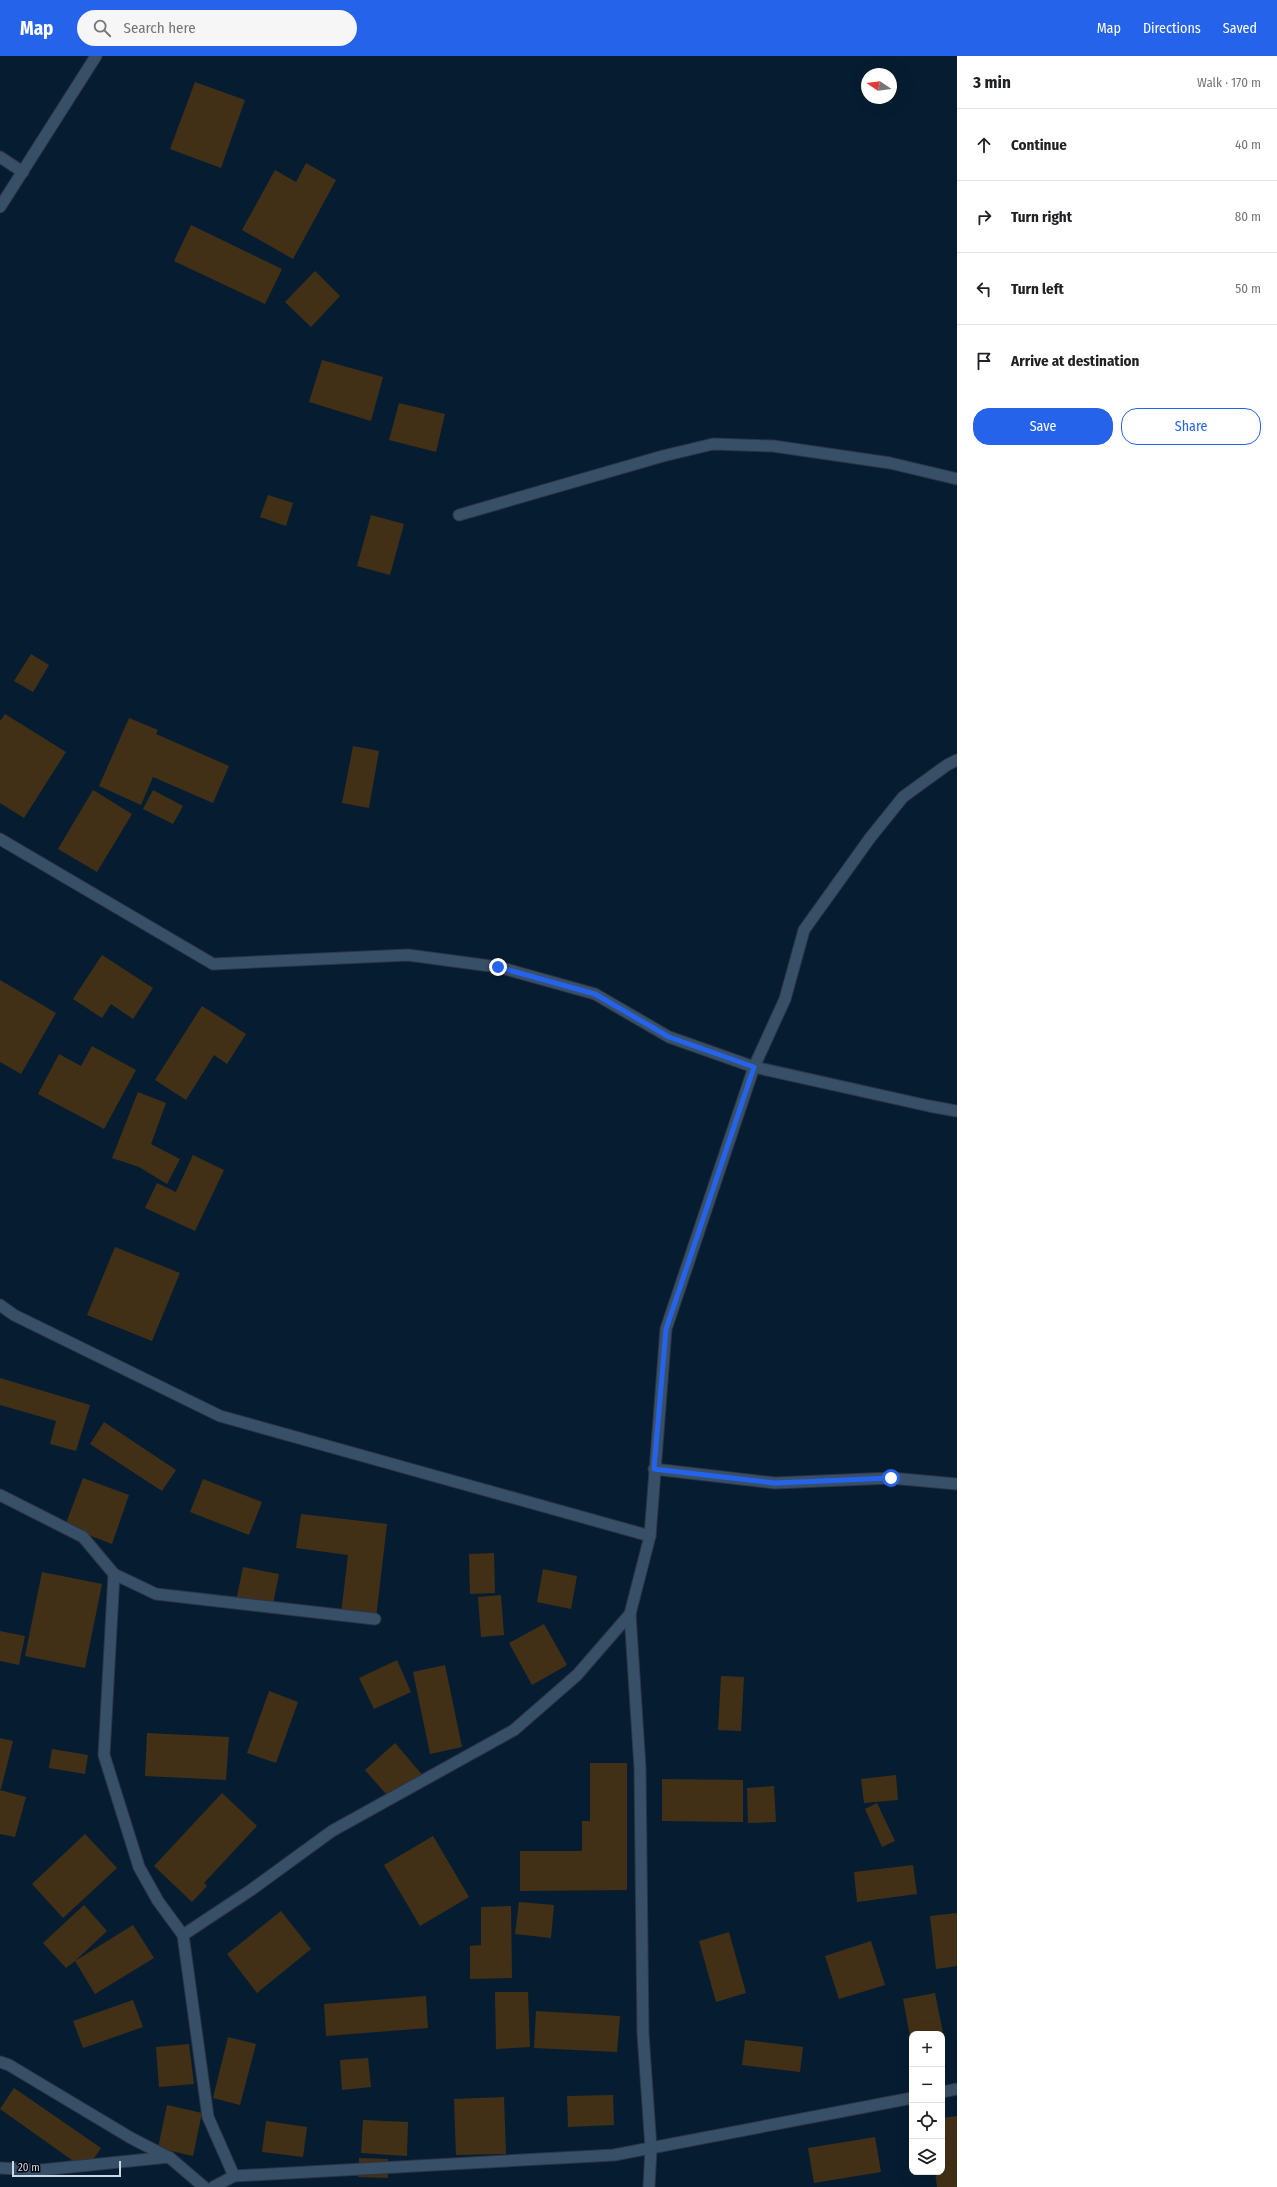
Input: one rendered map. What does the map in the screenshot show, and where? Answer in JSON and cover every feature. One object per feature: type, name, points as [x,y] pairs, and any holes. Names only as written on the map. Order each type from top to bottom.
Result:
[{"type":"street","points":[[0,207],[96,56]]},
{"type":"street","points":[[0,157],[23,172]]},
{"type":"street","points":[[459,515],[663,456],[712,444],[773,446],[882,462],[957,479]]},
{"type":"street","points":[[649,2187],[651,2148],[643,2034],[640,1768],[630,1614],[650,1536],[666,1329],[754,1067],[785,999],[804,930],[870,838],[903,797],[947,765],[957,760]]},
{"type":"street","points":[[0,839],[212,964],[408,955],[498,967],[595,994],[669,1037],[754,1067],[957,1111]]},
{"type":"street","points":[[0,1305],[14,1315],[220,1416],[650,1536]]},
{"type":"street","points":[[654,1469],[775,1483],[891,1478],[957,1484]]},
{"type":"street","points":[[0,1494],[83,1537],[114,1574],[156,1594],[375,1619]]},
{"type":"street","points":[[114,1574],[104,1755],[139,1867],[158,1900],[183,1935],[208,2117],[234,2176]]},
{"type":"street","points":[[183,1935],[251,1890],[332,1831],[514,1730],[577,1675],[630,1614]]},
{"type":"street","points":[[0,2062],[8,2065],[131,2138],[169,2157],[204,2187]]},
{"type":"street","points":[[945,2091],[957,2089]]},
{"type":"street","points":[[213,2187],[234,2176],[614,2155],[909,2099]]},
{"type":"street","points":[[0,2168],[41,2170],[169,2157]]},
{"type":"building","points":[[195,82],[245,100],[221,168],[170,149]]},
{"type":"building","points":[[306,163],[336,180],[293,259],[242,230],[275,170],[296,182]]},
{"type":"building","points":[[191,225],[282,269],[265,304],[174,261]]},
{"type":"building","points":[[315,271],[340,296],[311,327],[285,302]]},
{"type":"building","points":[[322,360],[383,377],[371,421],[309,402]]},
{"type":"building","points":[[399,403],[445,414],[436,452],[389,440]]},
{"type":"building","points":[[268,495],[293,503],[286,526],[260,517]]},
{"type":"building","points":[[371,515],[404,524],[390,575],[357,566]]},
{"type":"building","points":[[31,654],[49,665],[33,692],[14,681]]},
{"type":"building","points":[[5,714],[66,752],[24,818],[0,803],[0,721]]},
{"type":"building","points":[[129,718],[158,730],[156,734],[229,766],[213,803],[153,777],[141,805],[99,786]]},
{"type":"building","points":[[353,746],[379,751],[369,808],[342,803]]},
{"type":"building","points":[[93,790],[132,814],[97,872],[58,849]]},
{"type":"building","points":[[153,790],[183,806],[173,824],[143,809]]},
{"type":"building","points":[[102,955],[153,988],[133,1019],[111,1004],[102,1018],[73,999]]},
{"type":"building","points":[[0,980],[56,1013],[21,1074],[0,1062]]},
{"type":"building","points":[[202,1006],[246,1034],[227,1064],[214,1055],[186,1100],[155,1080]]},
{"type":"building","points":[[92,1046],[136,1070],[104,1129],[38,1094],[59,1054],[81,1066]]},
{"type":"building","points":[[138,1092],[166,1103],[151,1144],[180,1159],[167,1184],[139,1167],[112,1158]]},
{"type":"building","points":[[193,1155],[224,1170],[195,1231],[145,1208],[157,1183],[176,1192]]},
{"type":"building","points":[[115,1247],[180,1273],[152,1341],[87,1315]]},
{"type":"building","points":[[0,1378],[90,1405],[76,1451],[50,1444],[56,1421],[0,1405]]},
{"type":"building","points":[[104,1422],[176,1470],[162,1491],[90,1444]]},
{"type":"building","points":[[83,1478],[129,1495],[112,1544],[65,1526]]},
{"type":"building","points":[[203,1479],[262,1502],[249,1535],[190,1512]]},
{"type":"building","points":[[301,1514],[387,1524],[376,1618],[341,1614],[348,1555],[296,1548]]},
{"type":"building","points":[[494,1553],[495,1593],[470,1594],[469,1554]]},
{"type":"building","points":[[243,1567],[279,1574],[271,1614],[235,1606]]},
{"type":"building","points":[[543,1569],[577,1576],[571,1609],[537,1602]]},
{"type":"building","points":[[42,1572],[102,1584],[85,1668],[25,1656]]},
{"type":"building","points":[[501,1595],[504,1635],[481,1637],[478,1597]]},
{"type":"building","points":[[544,1624],[567,1665],[532,1685],[509,1643]]},
{"type":"building","points":[[0,1631],[25,1636],[19,1665],[0,1661]]},
{"type":"building","points":[[397,1660],[411,1692],[374,1709],[359,1678]]},
{"type":"building","points":[[445,1665],[462,1747],[430,1754],[413,1672]]},
{"type":"building","points":[[721,1676],[744,1677],[741,1731],[718,1730]]},
{"type":"building","points":[[269,1691],[298,1702],[276,1763],[247,1753]]},
{"type":"building","points":[[147,1733],[229,1737],[226,1780],[145,1776]]},
{"type":"building","points":[[0,1738],[13,1741],[1,1789],[0,1789]]},
{"type":"building","points":[[395,1743],[424,1777],[394,1803],[365,1770]]},
{"type":"building","points":[[52,1749],[88,1755],[85,1774],[49,1768]]},
{"type":"building","points":[[590,1763],[627,1763],[627,1890],[520,1891],[520,1851],[582,1851],[582,1821],[590,1821]]},
{"type":"building","points":[[896,1775],[898,1800],[864,1803],[861,1779]]},
{"type":"building","points":[[662,1779],[743,1780],[743,1822],[662,1821]]},
{"type":"building","points":[[774,1786],[776,1822],[748,1823],[747,1788]]},
{"type":"building","points":[[0,1790],[26,1797],[15,1837],[0,1834]]},
{"type":"building","points":[[222,1793],[257,1826],[204,1883],[207,1886],[192,1902],[154,1866]]},
{"type":"building","points":[[877,1803],[895,1841],[882,1847],[865,1809]]},
{"type":"building","points":[[85,1834],[117,1868],[63,1918],[32,1884]]},
{"type":"building","points":[[433,1836],[469,1897],[420,1926],[384,1865]]},
{"type":"building","points":[[913,1865],[917,1894],[857,1902],[854,1872]]},
{"type":"building","points":[[519,1902],[554,1905],[551,1938],[515,1934]]},
{"type":"building","points":[[84,1905],[107,1931],[66,1968],[43,1943]]},
{"type":"building","points":[[511,1906],[512,1978],[470,1979],[470,1946],[481,1945],[481,1907]]},
{"type":"building","points":[[281,1911],[311,1949],[257,1993],[227,1954]]},
{"type":"building","points":[[957,1913],[957,1966],[936,1969],[930,1916]]},
{"type":"building","points":[[133,1925],[154,1958],[95,1994],[75,1961]]},
{"type":"building","points":[[729,1932],[746,1993],[716,2002],[699,1941]]},
{"type":"building","points":[[871,1941],[885,1985],[839,1999],[825,1956]]},
{"type":"building","points":[[495,1992],[528,1992],[530,2047],[496,2049]]},
{"type":"building","points":[[935,1993],[943,2031],[909,2031],[903,1999]]},
{"type":"building","points":[[426,1996],[428,2028],[326,2036],[324,2004]]},
{"type":"building","points":[[133,2000],[143,2027],[83,2048],[73,2021]]},
{"type":"building","points":[[536,2011],[620,2016],[617,2052],[534,2048]]},
{"type":"building","points":[[228,2037],[256,2044],[240,2105],[213,2098]]},
{"type":"building","points":[[745,2040],[803,2047],[800,2072],[742,2065]]},
{"type":"building","points":[[189,2044],[194,2084],[159,2087],[156,2047]]},
{"type":"building","points":[[368,2058],[371,2087],[342,2090],[340,2060]]},
{"type":"building","points":[[14,2088],[101,2148],[86,2170],[0,2109]]},
{"type":"building","points":[[613,2095],[614,2125],[568,2127],[567,2096]]},
{"type":"building","points":[[504,2097],[506,2154],[456,2155],[454,2099]]},
{"type":"building","points":[[167,2105],[202,2113],[193,2156],[158,2148]]},
{"type":"building","points":[[957,2116],[957,2187],[937,2187],[935,2175],[945,2175],[945,2118]]},
{"type":"building","points":[[363,2120],[408,2122],[407,2156],[361,2153]]},
{"type":"building","points":[[266,2121],[307,2127],[303,2157],[262,2152]]},
{"type":"building","points":[[875,2137],[881,2172],[814,2183],[808,2148]]},
{"type":"building","points":[[359,2158],[388,2159],[388,2178],[358,2177]]},
{"type":"route","points":[[498,967],[595,994],[669,1037],[754,1067],[666,1329],[654,1469],[775,1483],[891,1478]]}]
